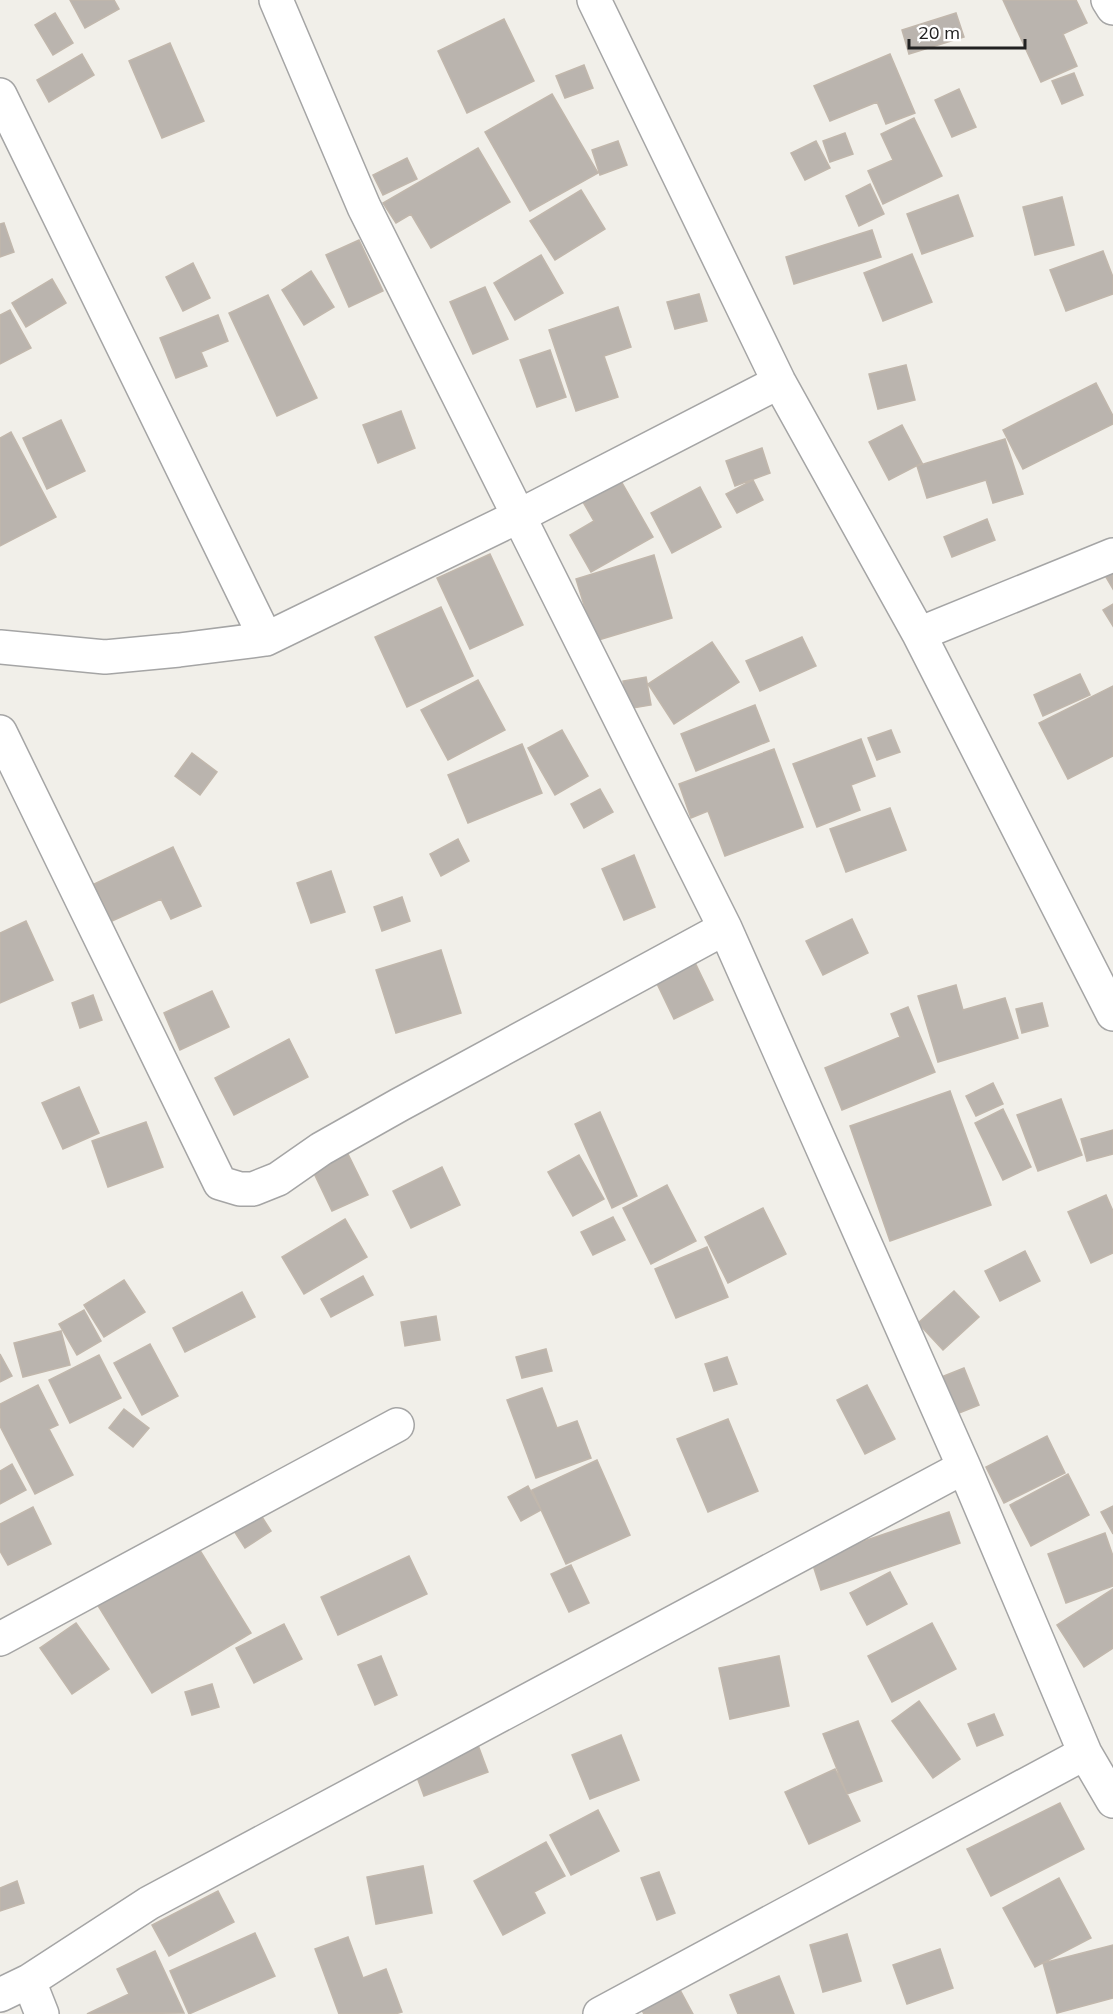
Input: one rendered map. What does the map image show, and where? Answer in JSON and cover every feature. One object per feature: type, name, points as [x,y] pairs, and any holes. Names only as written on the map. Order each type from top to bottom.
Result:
[{"type":"street","points":[[276,0],[364,207],[725,928],[964,1467],[1085,1753],[1113,1801]]},
{"type":"street","points":[[594,0],[779,382],[919,634],[1113,1014]]},
{"type":"street","points":[[1108,0],[1113,8]]},
{"type":"street","points":[[0,95],[266,639]]},
{"type":"street","points":[[0,647],[105,657],[266,639],[519,516],[779,382]]},
{"type":"street","points":[[919,634],[1113,555]]},
{"type":"street","points":[[0,732],[220,1183],[240,1189],[253,1189],[278,1179],[321,1149],[399,1105],[725,928]]},
{"type":"street","points":[[0,1639],[397,1425]]},
{"type":"street","points":[[0,1995],[29,1981],[148,1903],[964,1467]]},
{"type":"street","points":[[600,2014],[1085,1753]]},
{"type":"street","points":[[29,1981],[42,2014]]},
{"type":"building","points":[[70,0],[114,0],[119,9],[85,28]]},
{"type":"building","points":[[1003,0],[1076,0],[1087,23],[1063,34],[1077,66],[1041,82]]},
{"type":"building","points":[[55,13],[73,43],[53,55],[35,25]]},
{"type":"building","points":[[956,13],[964,37],[909,54],[902,30]]},
{"type":"building","points":[[504,19],[534,81],[467,113],[438,51]]},
{"type":"building","points":[[170,43],[204,121],[162,138],[129,61]]},
{"type":"building","points":[[82,54],[94,75],[49,102],[37,80]]},
{"type":"building","points":[[890,54],[915,113],[886,124],[877,102],[830,121],[814,86]]},
{"type":"building","points":[[584,65],[593,88],[565,98],[556,76]]},
{"type":"building","points":[[1074,73],[1083,95],[1062,104],[1052,81]]},
{"type":"building","points":[[959,89],[976,127],[952,137],[935,100]]},
{"type":"building","points":[[552,94],[598,173],[530,211],[485,132]]},
{"type":"building","points":[[914,118],[942,176],[883,204],[868,171],[893,160],[881,134]]},
{"type":"building","points":[[845,133],[853,154],[830,162],[823,141]]},
{"type":"building","points":[[618,141],[627,165],[600,175],[592,150]]},
{"type":"building","points":[[816,141],[830,168],[805,180],[791,153]]},
{"type":"building","points":[[478,148],[510,202],[431,248],[411,214],[396,223],[383,203]]},
{"type":"building","points":[[407,158],[417,179],[383,195],[373,175]]},
{"type":"building","points":[[870,184],[884,214],[859,226],[846,196]]},
{"type":"building","points":[[581,190],[605,229],[555,260],[530,221]]},
{"type":"building","points":[[958,195],[973,236],[922,254],[907,214]]},
{"type":"building","points":[[1062,197],[1074,245],[1035,255],[1023,207]]},
{"type":"building","points":[[4,223],[14,252],[0,257],[0,224]]},
{"type":"building","points":[[872,230],[881,257],[794,284],[786,257]]},
{"type":"building","points":[[359,240],[383,291],[349,307],[326,255]]},
{"type":"building","points":[[1103,251],[1113,277],[1113,294],[1066,311],[1050,270]]},
{"type":"building","points":[[912,254],[932,302],[883,321],[864,273]]},
{"type":"building","points":[[541,255],[563,293],[515,320],[494,283]]},
{"type":"building","points":[[193,263],[210,298],[183,311],[166,277]]},
{"type":"building","points":[[311,271],[334,307],[304,325],[282,290]]},
{"type":"building","points":[[52,279],[66,303],[26,327],[12,303]]},
{"type":"building","points":[[485,287],[508,339],[473,354],[450,302]]},
{"type":"building","points":[[699,294],[707,321],[675,329],[667,302]]},
{"type":"building","points":[[268,295],[317,398],[277,416],[229,313]]},
{"type":"building","points":[[618,307],[631,347],[604,356],[618,397],[576,411],[549,330]]},
{"type":"building","points":[[10,310],[31,348],[0,364],[0,315]]},
{"type":"building","points":[[218,315],[228,341],[201,352],[207,366],[176,378],[160,338]]},
{"type":"building","points":[[550,350],[566,397],[537,407],[520,360]]},
{"type":"building","points":[[906,365],[915,400],[878,409],[869,374]]},
{"type":"building","points":[[1096,383],[1113,416],[1113,424],[1023,469],[1003,430]]},
{"type":"building","points":[[401,411],[415,448],[378,463],[363,425]]},
{"type":"building","points":[[61,420],[85,471],[47,489],[23,438]]},
{"type":"building","points":[[902,425],[922,463],[889,480],[869,442]]},
{"type":"building","points":[[11,432],[56,517],[0,546],[0,438]]},
{"type":"building","points":[[1005,439],[1023,494],[993,503],[986,480],[927,498],[917,466]]},
{"type":"building","points":[[762,448],[770,473],[735,486],[726,461]]},
{"type":"building","points":[[753,480],[763,500],[737,513],[726,494]]},
{"type":"building","points":[[621,481],[653,537],[591,572],[570,535],[594,521],[583,502]]},
{"type":"building","points":[[700,487],[721,527],[672,553],[651,513]]},
{"type":"building","points":[[987,519],[995,540],[952,557],[944,537]]},
{"type":"building","points":[[490,554],[523,625],[470,649],[437,578]]},
{"type":"building","points":[[654,555],[672,618],[595,641],[576,579]]},
{"type":"building","points":[[1113,566],[1113,589],[1103,572]]},
{"type":"building","points":[[1113,604],[1113,626],[1103,610]]},
{"type":"building","points":[[441,607],[473,676],[407,707],[375,637]]},
{"type":"building","points":[[802,637],[816,666],[760,691],[746,661]]},
{"type":"building","points":[[712,642],[739,682],[674,724],[648,684]]},
{"type":"building","points":[[1080,674],[1090,695],[1043,716],[1034,695]]},
{"type":"building","points":[[646,677],[651,705],[627,709],[623,681]]},
{"type":"building","points":[[478,680],[505,730],[448,760],[421,710]]},
{"type":"building","points":[[1113,686],[1113,756],[1068,779],[1039,723]]},
{"type":"building","points":[[755,705],[769,741],[696,771],[681,734]]},
{"type":"building","points":[[562,730],[588,776],[555,795],[528,748]]},
{"type":"building","points":[[891,730],[900,752],[877,760],[868,738]]},
{"type":"building","points":[[861,739],[875,776],[851,785],[860,810],[817,827],[793,764]]},
{"type":"building","points":[[522,744],[542,793],[468,823],[448,775]]},
{"type":"building","points":[[774,749],[803,827],[725,856],[708,811],[691,818],[679,784]]},
{"type":"building","points":[[192,753],[217,772],[200,795],[175,776]]},
{"type":"building","points":[[600,789],[613,812],[584,828],[571,804]]},
{"type":"building","points":[[890,808],[906,850],[846,872],[830,829]]},
{"type":"building","points":[[458,839],[469,861],[441,876],[430,854]]},
{"type":"building","points":[[173,847],[201,906],[171,919],[161,899],[112,921],[94,884]]},
{"type":"building","points":[[634,855],[655,907],[624,920],[602,869]]},
{"type":"building","points":[[331,871],[345,912],[311,923],[297,883]]},
{"type":"building","points":[[402,897],[410,921],[382,931],[374,907]]},
{"type":"building","points":[[852,919],[868,953],[823,975],[806,941]]},
{"type":"building","points":[[26,921],[53,980],[0,1003],[0,933]]},
{"type":"building","points":[[688,948],[713,1000],[674,1019],[649,967]]},
{"type":"building","points":[[441,950],[461,1013],[396,1033],[376,970]]},
{"type":"building","points":[[956,985],[963,1010],[1005,998],[1018,1038],[938,1062],[918,996]]},
{"type":"building","points":[[212,991],[229,1027],[180,1050],[164,1013]]},
{"type":"building","points":[[93,995],[102,1020],[80,1028],[72,1003]]},
{"type":"building","points":[[1042,1003],[1048,1026],[1022,1033],[1016,1009]]},
{"type":"building","points":[[908,1007],[935,1072],[842,1110],[825,1068],[900,1037],[891,1014]]},
{"type":"building","points":[[289,1039],[308,1077],[234,1115],[215,1078]]},
{"type":"building","points":[[993,1083],[1003,1104],[976,1116],[966,1096]]},
{"type":"building","points":[[79,1087],[99,1133],[63,1149],[42,1103]]},
{"type":"building","points":[[950,1091],[991,1205],[890,1241],[850,1126]]},
{"type":"building","points":[[1061,1099],[1082,1155],[1038,1171],[1017,1115]]},
{"type":"building","points":[[1003,1109],[1031,1167],[1003,1180],[975,1123]]},
{"type":"building","points":[[600,1112],[637,1196],[612,1208],[575,1124]]},
{"type":"building","points":[[146,1122],[163,1167],[108,1187],[92,1141]]},
{"type":"building","points":[[1113,1130],[1113,1154],[1087,1161],[1081,1139]]},
{"type":"building","points":[[347,1152],[368,1195],[332,1211],[312,1169]]},
{"type":"building","points":[[579,1155],[604,1199],[573,1216],[548,1172]]},
{"type":"building","points":[[442,1167],[460,1205],[411,1228],[393,1191]]},
{"type":"building","points":[[667,1185],[696,1241],[651,1264],[623,1208]]},
{"type":"building","points":[[1106,1195],[1113,1211],[1113,1253],[1091,1263],[1068,1212]]},
{"type":"building","points":[[763,1208],[786,1254],[728,1283],[705,1237]]},
{"type":"building","points":[[613,1217],[625,1240],[593,1255],[581,1232]]},
{"type":"building","points":[[345,1219],[367,1257],[304,1294],[282,1257]]},
{"type":"building","points":[[707,1247],[728,1297],[676,1318],[655,1269]]},
{"type":"building","points":[[1025,1251],[1040,1281],[1000,1301],[985,1271]]},
{"type":"building","points":[[363,1276],[373,1295],[331,1317],[321,1299]]},
{"type":"building","points":[[124,1280],[145,1312],[104,1337],[84,1305]]},
{"type":"building","points":[[954,1291],[979,1317],[943,1350],[918,1323]]},
{"type":"building","points":[[242,1292],[255,1317],[185,1352],[173,1328]]},
{"type":"building","points":[[84,1310],[101,1341],[77,1355],[59,1324]]},
{"type":"building","points":[[436,1316],[440,1340],[405,1346],[401,1322]]},
{"type":"building","points":[[61,1331],[70,1365],[23,1377],[14,1343]]},
{"type":"building","points":[[150,1344],[178,1396],[142,1415],[114,1363]]},
{"type":"building","points":[[546,1349],[552,1371],[522,1378],[516,1357]]},
{"type":"building","points":[[0,1354],[12,1376],[0,1382]]},
{"type":"building","points":[[99,1355],[121,1398],[70,1423],[49,1380]]},
{"type":"building","points":[[727,1357],[737,1384],[714,1391],[705,1364]]},
{"type":"building","points":[[964,1368],[979,1405],[949,1417],[934,1380]]},
{"type":"building","points":[[38,1385],[58,1425],[49,1429],[73,1475],[35,1494],[0,1426],[0,1404]]},
{"type":"building","points":[[867,1385],[895,1439],[865,1454],[837,1400]]},
{"type":"building","points":[[542,1388],[557,1428],[577,1421],[591,1458],[536,1478],[507,1400]]},
{"type":"building","points":[[124,1409],[149,1428],[133,1447],[109,1428]]},
{"type":"building","points":[[728,1419],[758,1491],[708,1512],[677,1439]]},
{"type":"building","points":[[1047,1436],[1065,1473],[1004,1503],[986,1467]]},
{"type":"building","points":[[597,1460],[630,1535],[566,1564],[532,1490]]},
{"type":"building","points":[[12,1464],[26,1490],[0,1504],[0,1471]]},
{"type":"building","points":[[1068,1474],[1089,1515],[1031,1546],[1010,1505]]},
{"type":"building","points":[[528,1486],[541,1510],[521,1521],[508,1497]]},
{"type":"building","points":[[246,1492],[271,1531],[245,1548],[220,1509]]},
{"type":"building","points":[[1113,1506],[1113,1534],[1101,1512]]},
{"type":"building","points":[[33,1507],[51,1544],[8,1565],[0,1551],[0,1524]]},
{"type":"building","points":[[949,1512],[960,1543],[821,1590],[811,1559]]},
{"type":"building","points":[[1105,1533],[1113,1556],[1113,1586],[1066,1603],[1048,1554]]},
{"type":"building","points":[[196,1544],[251,1633],[152,1693],[97,1604]]},
{"type":"building","points":[[409,1556],[427,1594],[338,1635],[321,1597]]},
{"type":"building","points":[[571,1565],[589,1603],[569,1612],[551,1574]]},
{"type":"building","points":[[890,1572],[907,1604],[867,1625],[850,1593]]},
{"type":"building","points":[[1113,1589],[1113,1648],[1084,1667],[1057,1625]]},
{"type":"building","points":[[76,1623],[109,1669],[72,1694],[40,1648]]},
{"type":"building","points":[[932,1623],[956,1669],[892,1702],[868,1656]]},
{"type":"building","points":[[284,1624],[302,1659],[254,1683],[236,1648]]},
{"type":"building","points":[[381,1656],[397,1695],[375,1705],[358,1665]]},
{"type":"building","points":[[779,1656],[789,1706],[730,1719],[719,1668]]},
{"type":"building","points":[[212,1684],[219,1707],[192,1715],[185,1692]]},
{"type":"building","points":[[919,1701],[960,1759],[933,1778],[892,1721]]},
{"type":"building","points":[[994,1714],[1003,1735],[977,1746],[968,1724]]},
{"type":"building","points":[[858,1721],[882,1781],[847,1794],[823,1734]]},
{"type":"building","points":[[472,1729],[488,1772],[424,1796],[408,1753]]},
{"type":"building","points":[[621,1735],[639,1780],[590,1799],[572,1755]]},
{"type":"building","points":[[835,1769],[860,1821],[809,1844],[785,1792]]},
{"type":"building","points":[[1060,1803],[1084,1849],[991,1896],[967,1849]]},
{"type":"building","points":[[598,1810],[619,1851],[571,1875],[550,1835]]},
{"type":"building","points":[[546,1842],[565,1876],[534,1892],[545,1913],[503,1935],[474,1881]]},
{"type":"building","points":[[423,1866],[432,1913],[376,1924],[367,1877]]},
{"type":"building","points":[[659,1872],[675,1913],[657,1920],[641,1878]]},
{"type":"building","points":[[1059,1878],[1091,1938],[1035,1967],[1003,1908]]},
{"type":"building","points":[[17,1881],[24,1903],[0,1911],[0,1888]]},
{"type":"building","points":[[218,1891],[234,1922],[169,1956],[152,1925]]},
{"type":"building","points":[[255,1933],[275,1976],[189,2014],[170,1971]]},
{"type":"building","points":[[847,1934],[861,1981],[823,1992],[810,1945]]},
{"type":"building","points":[[348,1937],[363,1978],[386,1969],[402,2012],[339,2014],[315,1949]]},
{"type":"building","points":[[1113,1945],[1113,1998],[1057,2013],[1043,1963]]},
{"type":"building","points":[[940,1949],[953,1988],[907,2004],[893,1965]]},
{"type":"building","points":[[155,1951],[184,2013],[87,2014],[129,1994],[117,1969]]},
{"type":"building","points":[[672,1975],[693,2014],[644,2014],[634,1996]]},
{"type":"building","points":[[779,1976],[794,2014],[738,2014],[730,1995]]}]
